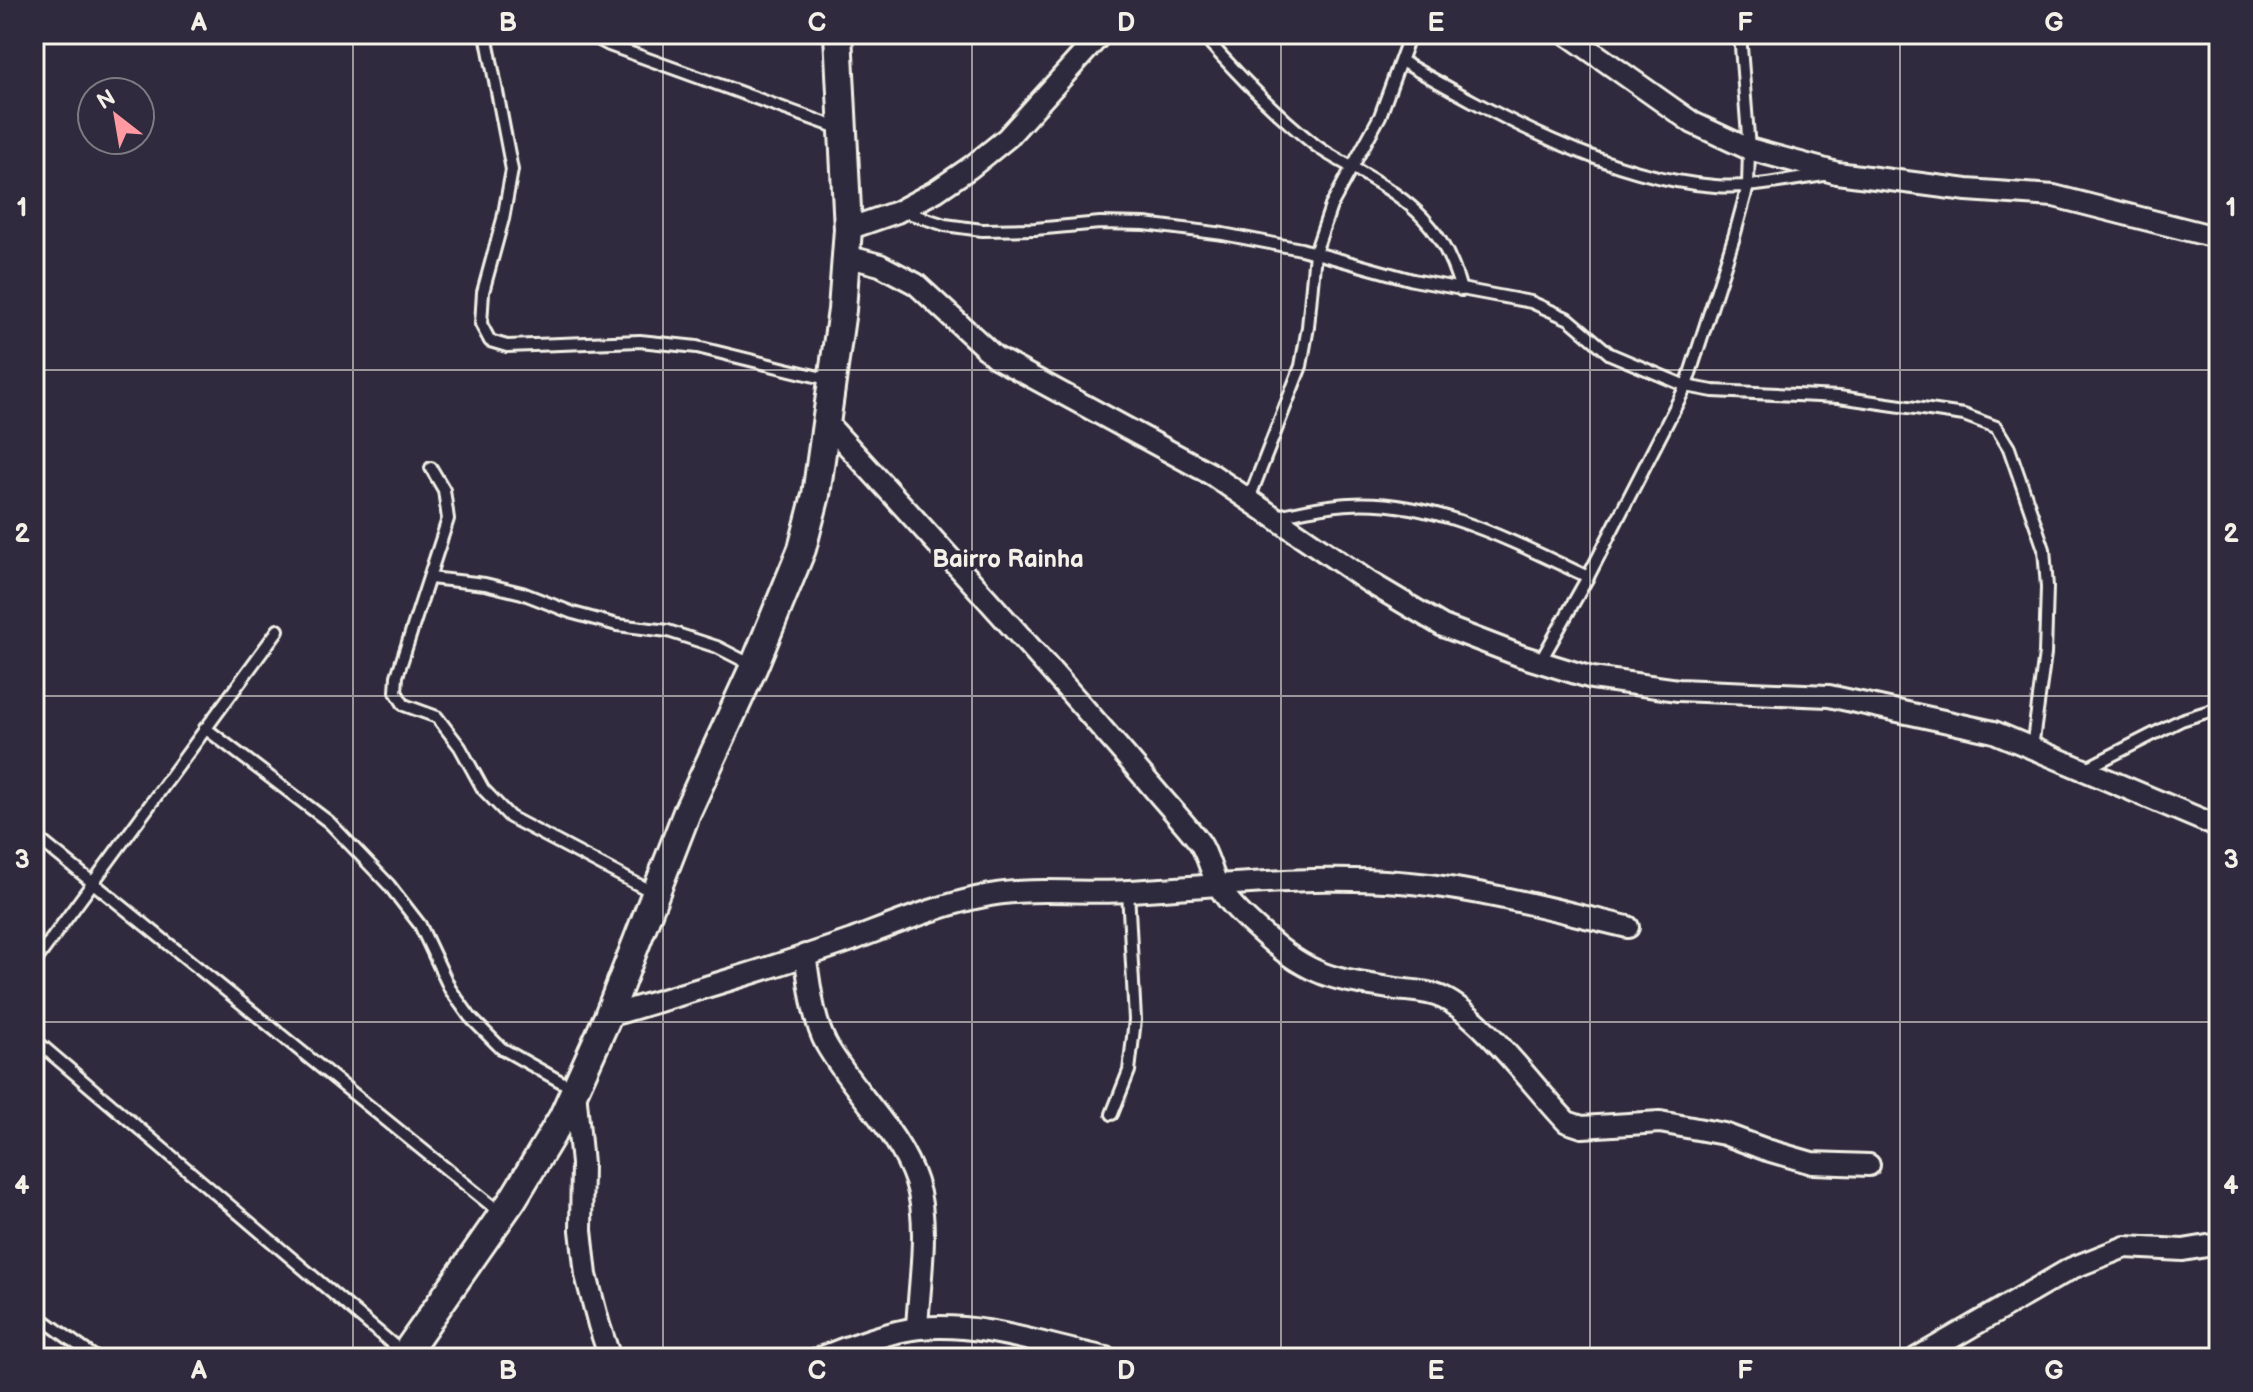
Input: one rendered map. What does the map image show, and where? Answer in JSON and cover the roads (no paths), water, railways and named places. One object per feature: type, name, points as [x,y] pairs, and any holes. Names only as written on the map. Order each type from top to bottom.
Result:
[{"type":"street","points":[[405,1357],[502,1215],[562,1118],[608,1016],[687,812],[754,666],[802,549],[816,495],[848,229],[838,34]]},
{"type":"street","points":[[848,229],[900,210],[971,167],[1007,138],[1101,34]]},
{"type":"street","points":[[1567,34],[1693,123],[1749,149],[1837,173],[1967,190],[2054,196],[2219,238]]},
{"type":"street","points":[[846,256],[880,265],[916,284],[995,357],[1177,454],[1249,499],[1369,582],[1443,626],[1592,678],[1678,690],[1829,696],[1994,732],[2219,827]]},
{"type":"street","points":[[825,421],[1047,663],[1177,815],[1199,842],[1211,862],[1217,885],[1236,909],[1294,961],[1316,974],[1347,982],[1429,992],[1444,998],[1462,1009],[1567,1122],[1582,1127],[1660,1122],[1724,1134],[1812,1163],[1869,1165]]},
{"type":"street","points":[[608,1016],[805,955],[949,905],[991,895],[1040,890],[1128,891],[1319,879],[1455,888],[1628,927]]},
{"type":"street","points":[[805,955],[815,1014],[825,1040],[845,1075],[908,1160],[918,1185],[923,1221],[917,1328]]},
{"type":"street","points":[[575,1089],[582,1164],[581,1230],[586,1275],[610,1358]]},
{"type":"street","points":[[1917,1358],[2072,1268],[2125,1247],[2183,1250],[2219,1244]]},
{"type":"street","points":[[820,1358],[917,1328],[954,1327],[993,1332],[1107,1358]]},
{"type":"lane","points":[[486,34],[512,170],[503,219],[483,292],[481,324],[490,341],[507,346],[640,341],[697,347],[831,380]]},
{"type":"lane","points":[[588,34],[609,45],[843,130]]},
{"type":"lane","points":[[1202,34],[1273,110],[1318,148],[1395,193],[1422,215],[1452,260],[1461,290]]},
{"type":"lane","points":[[1249,499],[1301,366],[1315,253],[1331,206],[1380,116],[1410,34]]},
{"type":"lane","points":[[1540,662],[1588,577],[1686,386],[1748,186],[1749,149],[1740,34]]},
{"type":"lane","points":[[1401,61],[1472,101],[1578,151],[1628,168],[1715,186],[1748,186],[1837,173]]},
{"type":"lane","points":[[900,210],[945,225],[982,230],[1100,223],[1145,224],[1223,234],[1315,253],[1461,290],[1531,302],[1569,319],[1610,354],[1686,386],[1713,391],[1839,397],[1964,415],[1996,427],[2009,448],[2044,549],[2047,587],[2045,654],[2032,748]]},
{"type":"lane","points":[[431,468],[444,490],[448,519],[397,676],[396,692],[404,705],[437,717],[460,747],[483,789],[510,817],[655,894]]},
{"type":"lane","points":[[1273,516],[1348,504],[1402,506],[1467,522],[1588,577]]},
{"type":"lane","points":[[430,578],[485,584],[617,625],[668,631],[717,647],[754,666]]},
{"type":"lane","points":[[34,963],[278,630]]},
{"type":"lane","points":[[2083,770],[2181,720],[2219,708]]},
{"type":"lane","points":[[205,728],[329,822],[389,885],[420,925],[450,989],[470,1017],[501,1048],[575,1089]]},
{"type":"lane","points":[[34,835],[502,1215]]},
{"type":"lane","points":[[1112,1114],[1129,1071],[1135,1020],[1128,891]]},
{"type":"lane","points":[[34,1039],[405,1357]]},
{"type":"lane","points":[[34,1313],[96,1358]]},
{"type":"district","name":"Bairro Rainha","points":[[1008,559]]}]
